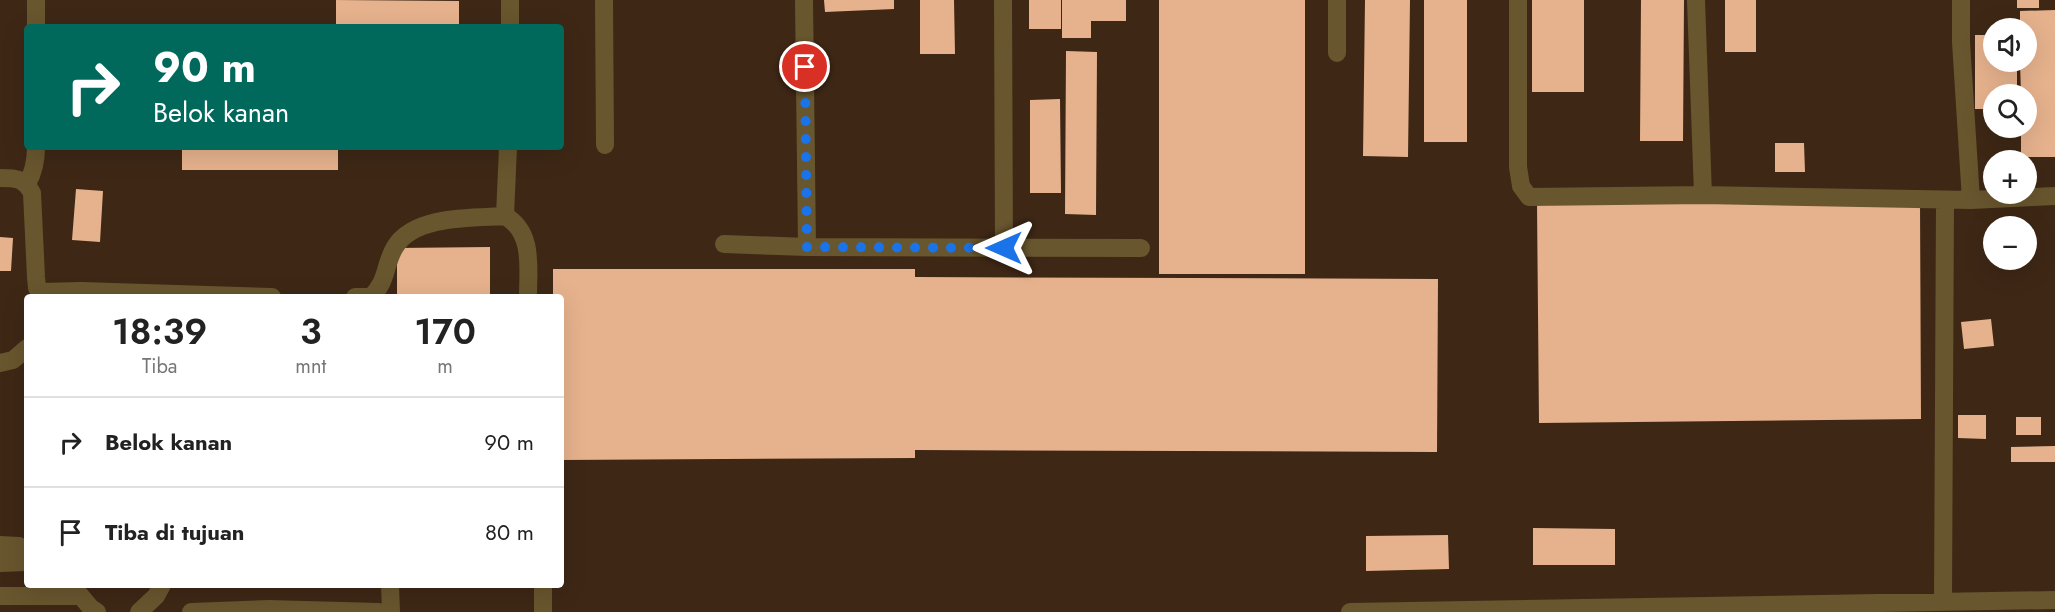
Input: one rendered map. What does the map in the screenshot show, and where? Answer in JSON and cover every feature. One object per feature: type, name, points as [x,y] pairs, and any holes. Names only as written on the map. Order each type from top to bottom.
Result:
[{"type":"lane","points":[[36,0],[36,24]]},
{"type":"lane","points":[[510,0],[510,24]]},
{"type":"lane","points":[[604,0],[605,145]]},
{"type":"lane","points":[[804,0],[807,247]]},
{"type":"lane","points":[[1004,0],[1004,248]]},
{"type":"lane","points":[[1337,0],[1338,53]]},
{"type":"lane","points":[[1518,0],[1518,167],[1521,186],[1529,198],[1703,195],[1971,200],[2055,196]]},
{"type":"lane","points":[[1696,0],[1703,195]]},
{"type":"lane","points":[[1961,0],[1961,42],[1971,200]]},
{"type":"lane","points":[[27,183],[34,167],[36,150]]},
{"type":"lane","points":[[505,216],[508,150]]},
{"type":"lane","points":[[0,178],[19,178],[27,183],[32,193],[36,277],[40,294]]},
{"type":"lane","points":[[1943,601],[1945,200]]},
{"type":"lane","points":[[373,294],[384,280],[396,246],[411,231],[432,222],[505,216],[515,222],[526,242],[528,294]]},
{"type":"lane","points":[[724,244],[807,247],[1142,248]]},
{"type":"lane","points":[[50,294],[81,291],[145,294]]},
{"type":"lane","points":[[0,363],[14,360],[24,351]]},
{"type":"lane","points":[[0,545],[24,548]]},
{"type":"lane","points":[[0,563],[24,562]]},
{"type":"lane","points":[[139,612],[156,596],[160,588]]},
{"type":"lane","points":[[390,588],[391,612]]},
{"type":"lane","points":[[543,588],[543,612]]},
{"type":"lane","points":[[0,596],[76,590],[97,612]]},
{"type":"lane","points":[[1350,612],[1943,601],[2007,606],[2055,600]]},
{"type":"lane","points":[[191,612],[269,609],[380,612]]},
{"type":"shaded area","points":[[0,0],[2055,0],[2055,612],[0,612]]},
{"type":"building","points":[[336,0],[459,1],[459,24],[336,24]]},
{"type":"building","points":[[824,0],[894,0],[894,9],[825,12]]},
{"type":"building","points":[[920,0],[954,0],[955,54],[920,54]]},
{"type":"building","points":[[1029,0],[1061,0],[1061,29],[1029,29]]},
{"type":"building","points":[[1062,0],[1126,0],[1126,21],[1091,21],[1091,38],[1062,38]]},
{"type":"building","points":[[1159,0],[1305,0],[1305,274],[1159,274]]},
{"type":"building","points":[[1365,0],[1410,0],[1408,157],[1363,156]]},
{"type":"building","points":[[1424,0],[1467,0],[1467,142],[1424,142]]},
{"type":"building","points":[[1532,0],[1584,0],[1584,92],[1532,92]]},
{"type":"building","points":[[1641,0],[1684,0],[1683,141],[1640,141]]},
{"type":"building","points":[[1725,0],[1756,0],[1756,52],[1725,52]]},
{"type":"building","points":[[2017,0],[2039,0],[2039,8],[2017,8]]},
{"type":"building","points":[[2055,10],[2055,157],[2037,157],[2037,150],[2021,150],[2021,138],[2037,138],[2037,84],[2021,84],[2020,72],[2037,72],[2037,18],[2020,18],[2020,11]]},
{"type":"building","points":[[1975,35],[1983,35],[1983,72],[2017,72],[2017,84],[1983,84],[1983,109],[1975,109]]},
{"type":"building","points":[[1066,51],[1097,52],[1096,215],[1065,214]]},
{"type":"building","points":[[1060,99],[1061,193],[1030,193],[1030,100]]},
{"type":"building","points":[[1775,143],[1804,143],[1805,172],[1775,172]]},
{"type":"building","points":[[182,150],[338,150],[338,170],[182,170]]},
{"type":"building","points":[[76,189],[103,191],[100,242],[72,240]]},
{"type":"building","points":[[1920,200],[1921,419],[1539,423],[1537,203]]},
{"type":"building","points":[[0,237],[13,238],[11,271],[0,271]]},
{"type":"building","points":[[490,247],[490,294],[397,294],[397,248]]},
{"type":"building","points":[[553,269],[915,269],[915,277],[1438,279],[1437,452],[915,450],[915,458],[564,460],[564,294],[553,294]]},
{"type":"building","points":[[1991,319],[1994,346],[1964,349],[1961,322]]},
{"type":"building","points":[[1958,415],[1986,415],[1986,439],[1958,438]]},
{"type":"building","points":[[2016,417],[2041,417],[2041,435],[2016,435]]},
{"type":"building","points":[[2055,446],[2055,462],[2011,462],[2011,447]]},
{"type":"building","points":[[1533,528],[1615,529],[1615,565],[1533,565]]},
{"type":"building","points":[[1448,535],[1449,569],[1366,571],[1366,536]]},
{"type":"route","points":[[805,67],[807,247],[1004,248]]}]
